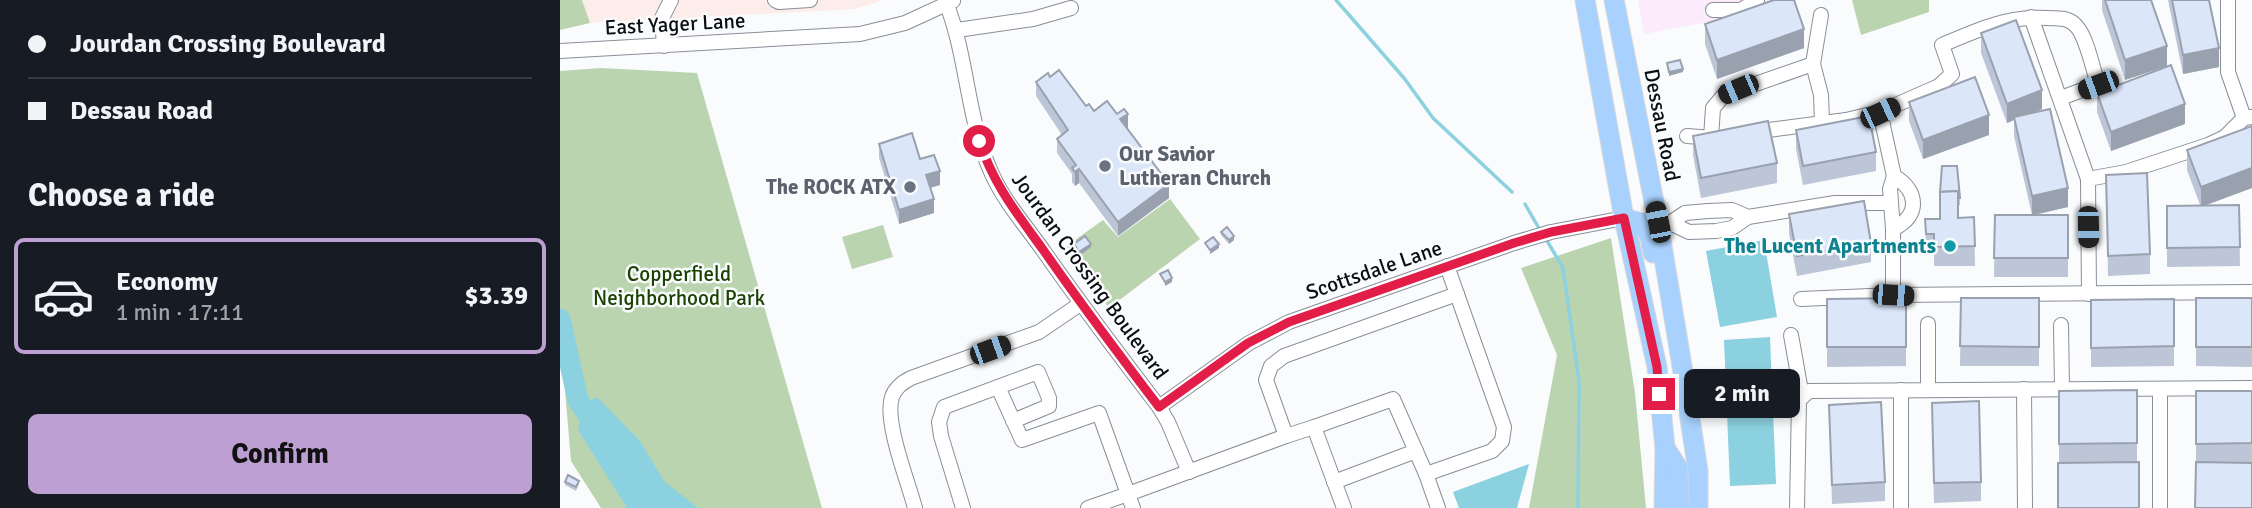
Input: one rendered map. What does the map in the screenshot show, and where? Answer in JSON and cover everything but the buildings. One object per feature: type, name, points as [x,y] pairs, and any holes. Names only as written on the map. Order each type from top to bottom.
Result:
[{"type":"main road","points":[[1585,0],[1612,151],[1614,220],[1657,367],[1665,449],[1664,508]]},
{"type":"main road","name":"Dessau Road","points":[[1614,0],[1664,222],[1669,294],[1698,471],[1698,508]]},
{"type":"main road","points":[[1612,151],[1626,172],[1634,204],[1642,213],[1664,222]]},
{"type":"main road","points":[[1614,220],[1642,223],[1650,237],[1658,278],[1669,294]]},
{"type":"main road","points":[[1665,449],[1678,468],[1679,508]]},
{"type":"street","points":[[664,46],[662,18],[671,0]]},
{"type":"street","points":[[775,0],[810,0]]},
{"type":"street","points":[[1713,10],[1741,10],[1757,0]]},
{"type":"street","points":[[2088,179],[2126,172],[2208,145],[2225,137],[2248,118],[2228,72],[2228,0]]},
{"type":"street","name":"East Yager Lane","points":[[560,51],[860,34],[905,23],[951,3]]},
{"type":"street","name":"Jourdan Crossing Boulevard","points":[[951,3],[970,110],[992,174],[1006,200],[1080,304],[1159,407],[1189,472]]},
{"type":"street","points":[[957,30],[1033,19],[1071,8]]},
{"type":"street","points":[[1821,15],[1813,64],[1821,94],[1822,123]]},
{"type":"street","points":[[1687,136],[1723,137],[1880,113],[1944,83],[1952,74],[1942,45],[1999,22],[2031,17],[2068,19],[2079,29],[2083,39],[2098,85],[2061,98]]},
{"type":"street","points":[[2031,17],[2088,179],[2089,294]]},
{"type":"street","points":[[1723,137],[1713,108],[1724,95],[1813,64]]},
{"type":"street","points":[[1880,113],[1894,176],[1886,203],[1893,229],[1893,295]]},
{"type":"street","points":[[1893,229],[1904,223],[1911,214],[1913,205],[1911,193],[1903,182],[1894,176]]},
{"type":"street","points":[[1664,222],[1689,232],[1716,231],[1732,228],[1748,217],[1835,203],[1847,211],[1870,211],[1886,203]]},
{"type":"street","points":[[1664,222],[1685,213],[1708,211],[1732,210],[1748,217]]},
{"type":"street","name":"Scottsdale Lane","points":[[1159,407],[1248,343],[1289,322],[1514,243],[1551,232],[1614,220]]},
{"type":"street","points":[[1426,474],[1492,451],[1502,440],[1503,427],[1447,266]]},
{"type":"street","points":[[1801,299],[1893,295],[2252,292]]},
{"type":"street","points":[[1286,436],[1266,380],[1271,366],[1284,356],[1457,294]]},
{"type":"street","points":[[915,508],[890,416],[891,400],[896,389],[911,378],[1039,332],[1080,304]]},
{"type":"street","points":[[1928,324],[1928,390]]},
{"type":"street","points":[[2061,325],[2062,389]]},
{"type":"street","points":[[1791,335],[1802,397]]},
{"type":"street","points":[[963,508],[941,436],[939,422],[944,407],[1038,372],[1049,398],[1049,406],[1013,421]]},
{"type":"street","points":[[998,387],[1022,440],[1099,413],[1130,501]]},
{"type":"street","points":[[1797,508],[1800,400],[1809,391],[2252,387]]},
{"type":"street","points":[[2024,389],[2025,508]]},
{"type":"street","points":[[2160,389],[2160,508]]},
{"type":"street","points":[[1901,390],[1901,508]]},
{"type":"street","points":[[1088,508],[1130,501],[1189,472],[1393,399],[1438,508]]},
{"type":"street","points":[[1314,427],[1344,508]]},
{"type":"street","points":[[1334,482],[1416,450]]},
{"type":"shaded area","points":[[582,0],[883,0],[855,9],[590,23]]},
{"type":"shaded area","points":[[1638,0],[1770,0],[1761,12],[1644,34]]},
{"type":"green space","points":[[560,0],[582,0],[590,23],[560,30]]},
{"type":"green space","points":[[1852,0],[1929,0],[1929,12],[1861,35]]},
{"type":"green space","name":"Copperfield Neighborhood Park","points":[[601,68],[697,73],[822,508],[601,508],[571,461],[560,332],[560,71]]},
{"type":"green space","points":[[1170,199],[1200,239],[1109,308],[1066,251],[1068,245],[1103,220],[1118,237]]},
{"type":"green space","points":[[883,225],[893,257],[852,269],[842,237]]},
{"type":"green space","points":[[1611,238],[1635,393],[1646,508],[1529,508],[1557,355],[1521,268]]},
{"type":"water","points":[[1764,240],[1777,317],[1720,327],[1706,251]]},
{"type":"water","points":[[1770,337],[1776,484],[1730,486],[1724,340]]},
{"type":"water","points":[[597,397],[640,441],[664,481],[698,508],[627,508],[578,430],[585,404]]},
{"type":"water","points":[[1529,464],[1517,508],[1459,508],[1453,492]]},
{"type":"waterway","points":[[1336,0],[1404,78],[1433,118],[1512,192]]},
{"type":"waterway","points":[[1525,204],[1540,230]]},
{"type":"waterway","points":[[1546,239],[1563,268],[1579,381],[1578,508]]},
{"type":"waterway","points":[[560,319],[578,400],[599,431]]},
{"type":"place","name":"Our Savior Lutheran Church","points":[[1105,166]]},
{"type":"place","name":"The ROCK ATX","points":[[910,187]]},
{"type":"place","name":"The Lucent Apartments","points":[[1950,246]]},
{"type":"route","points":[[979,141],[1006,200],[1080,304],[1159,407],[1248,343],[1289,322],[1514,243],[1551,232],[1624,218],[1657,367],[1659,394]]}]
